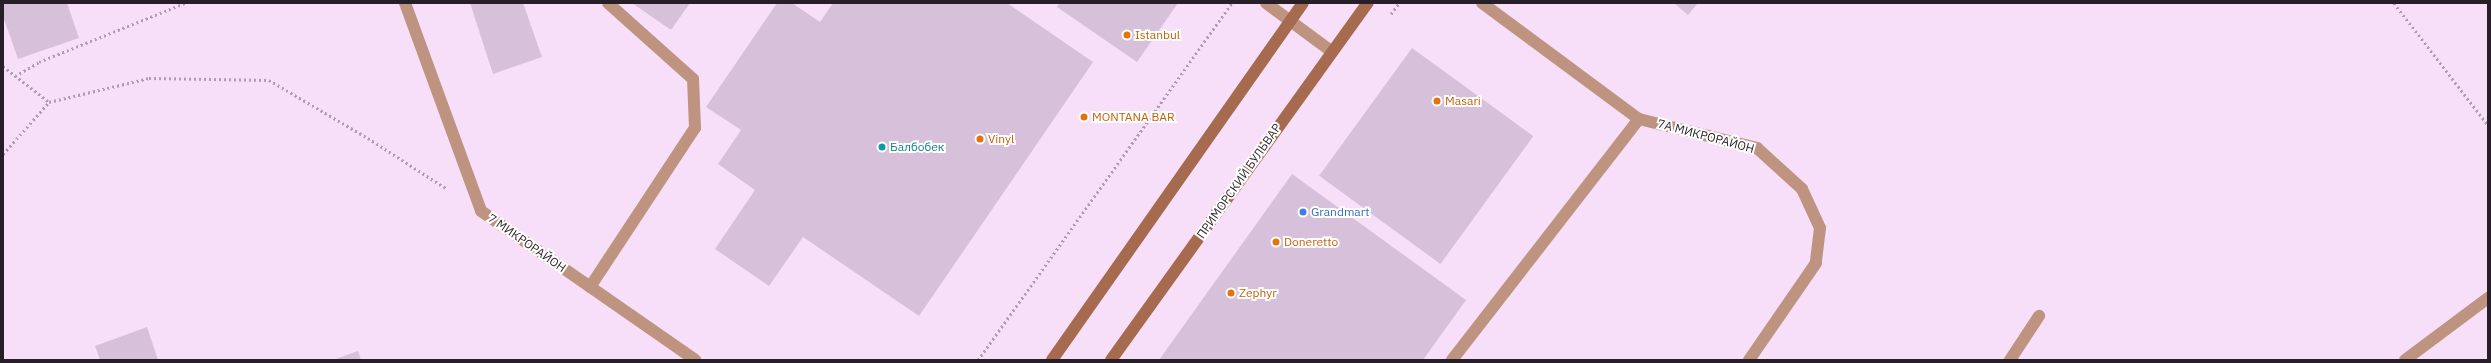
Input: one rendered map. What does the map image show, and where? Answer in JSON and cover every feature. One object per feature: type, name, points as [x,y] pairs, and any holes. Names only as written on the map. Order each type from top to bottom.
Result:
[{"type":"street","name":"7 МИКРОРАЙОН","points":[[405,3],[481,211],[695,360]]},
{"type":"street","points":[[590,287],[695,128],[693,79],[608,3]]},
{"type":"street","points":[[1266,3],[1332,51]]},
{"type":"street","points":[[1052,360],[1303,3]]},
{"type":"street","name":"ПРИМОРСКИЙ БУЛЬВАР","points":[[1111,360],[1368,3]]},
{"type":"street","points":[[1452,360],[1639,119],[1482,3]]},
{"type":"street","name":"7А МИКРОРАЙОН","points":[[1639,119],[1757,148],[1802,189],[1820,228],[1816,263],[1749,360]]},
{"type":"street","points":[[2405,360],[2488,298]]},
{"type":"street","points":[[2010,360],[2039,316]]},
{"type":"path","points":[[15,76],[39,62],[185,3]]},
{"type":"path","points":[[978,360],[1232,3]]},
{"type":"path","points":[[2394,3],[2488,125]]},
{"type":"path","points":[[3,66],[49,102]]},
{"type":"path","points":[[3,154],[49,102],[149,78],[269,80],[368,138],[481,211]]},
{"type":"building","points":[[3,3],[67,3],[79,38],[18,59],[3,16]]},
{"type":"building","points":[[470,3],[523,3],[542,57],[493,74]]},
{"type":"building","points":[[632,3],[690,3],[671,30]]},
{"type":"building","name":"Балбобек","points":[[777,3],[792,3],[820,22],[833,3],[1007,3],[1093,62],[919,316],[803,237],[769,286],[715,249],[755,190],[718,164],[741,130],[706,107]]},
{"type":"building","name":"Istanbul","points":[[1059,3],[1178,3],[1137,62],[1057,7]]},
{"type":"building","points":[[1674,3],[1698,3],[1688,15]]},
{"type":"building","points":[[1412,48],[1533,136],[1440,264],[1319,176]]},
{"type":"building","points":[[1292,174],[1466,300],[1423,360],[1159,360]]},
{"type":"building","points":[[147,327],[158,360],[100,360],[95,346]]},
{"type":"building","points":[[358,351],[361,360],[333,360]]},
{"type":"place","name":"Istanbul","points":[[1127,35]]},
{"type":"place","name":"Masari","points":[[1437,101]]},
{"type":"place","name":"MONTANA BAR","points":[[1084,117]]},
{"type":"place","name":"Vinyl","points":[[980,139]]},
{"type":"place","name":"Балбобек","points":[[882,147]]},
{"type":"place","name":"Grandmart","points":[[1303,212]]},
{"type":"place","name":"Doneretto","points":[[1276,242]]},
{"type":"place","name":"Zephyr","points":[[1231,293]]}]
